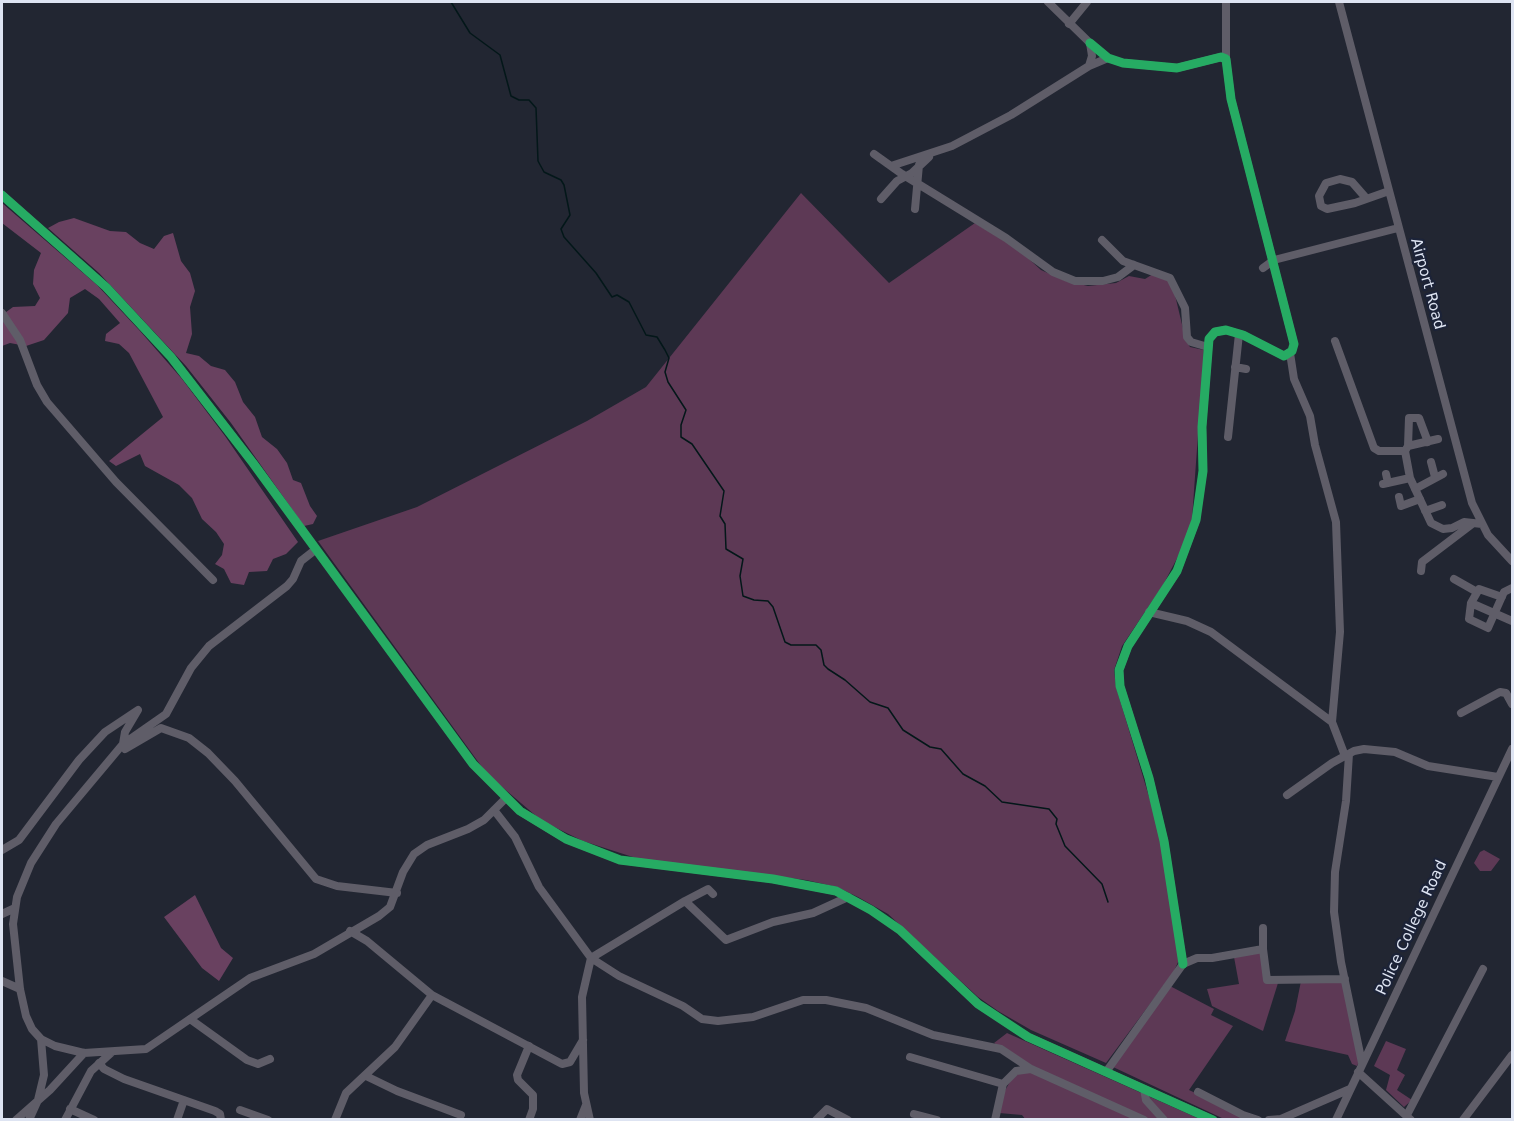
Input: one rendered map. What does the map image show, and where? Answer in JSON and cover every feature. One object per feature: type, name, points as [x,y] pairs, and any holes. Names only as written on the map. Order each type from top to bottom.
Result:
[{"type":"street","points":[[1047,2],[1108,58],[1123,63],[1178,68],[1221,57],[1226,59]]},
{"type":"street","points":[[1069,24],[1087,2]]},
{"type":"street","points":[[1226,2],[1226,59],[1231,99],[1292,334],[1294,344],[1290,353],[1296,386],[1310,416],[1315,445],[1336,522],[1341,632],[1332,722]]},
{"type":"street","name":"Airport Road","points":[[1339,2],[1464,478],[1482,524],[1493,543],[1512,561]]},
{"type":"street","points":[[1089,66],[1092,56],[1090,42]]},
{"type":"street","points":[[891,166],[931,154],[1011,115],[1089,66],[1108,58]]},
{"type":"street","points":[[874,154],[905,176],[1006,238],[1039,264],[1075,281],[1103,281],[1118,277],[1134,265]]},
{"type":"street","points":[[881,199],[931,154]]},
{"type":"street","points":[[915,209],[920,165]]},
{"type":"street","points":[[1366,198],[1352,182],[1340,179],[1326,183],[1319,196],[1322,206],[1327,209],[1366,198],[1389,191]]},
{"type":"street","points":[[2,195],[106,287],[171,357],[220,418],[473,764],[505,799],[543,827],[597,853],[620,860],[773,879],[837,891],[900,930],[982,1007],[1028,1037],[1213,1119]]},
{"type":"street","points":[[1263,268],[1274,260],[1398,228]]},
{"type":"street","points":[[1102,240],[1123,261],[1170,278],[1185,308],[1187,337],[1191,342],[1208,347]]},
{"type":"street","points":[[2,313],[20,340],[37,385],[47,402],[116,482],[213,580]]},
{"type":"street","points":[[1183,964],[1164,841],[1118,677],[1128,646],[1184,559],[1196,520],[1203,471],[1202,427],[1209,339],[1215,332],[1226,330],[1284,356],[1290,353]]},
{"type":"street","points":[[1227,437],[1239,334]]},
{"type":"street","points":[[1335,341],[1374,448],[1379,451],[1407,449],[1438,439]]},
{"type":"street","points":[[1235,367],[1246,369]]},
{"type":"street","points":[[1428,441],[1419,418],[1409,418],[1407,449],[1410,478],[1431,523],[1443,529],[1452,528],[1464,522],[1482,524]]},
{"type":"street","points":[[1415,489],[1435,479],[1431,462]]},
{"type":"street","points":[[1386,480],[1410,478]]},
{"type":"street","points":[[1399,497],[1401,506],[1420,499]]},
{"type":"street","points":[[1425,510],[1442,505]]},
{"type":"street","points":[[1422,572],[1422,562],[1427,557],[1466,531],[1472,524]]},
{"type":"street","points":[[315,550],[301,561],[294,579],[287,586],[209,646],[191,668],[166,714],[123,744],[56,824],[31,863],[15,908],[13,924],[20,988],[26,1016],[32,1029],[42,1039],[55,1046],[84,1053],[146,1048],[250,978],[314,954],[379,916],[390,907],[403,872],[414,854],[427,845],[468,830],[505,799]]},
{"type":"street","points":[[1454,579],[1477,592]]},
{"type":"street","points":[[1502,597],[1480,588],[1471,603],[1469,619],[1485,629],[1494,613],[1502,597],[1504,592],[1512,588]]},
{"type":"street","points":[[1471,603],[1512,621]]},
{"type":"street","points":[[1149,612],[1187,621],[1212,632],[1332,722],[1347,755],[1346,801],[1335,872],[1334,912],[1360,1068],[1409,1117],[1483,969]]},
{"type":"street","points":[[1461,713],[1500,692],[1506,693],[1512,704]]},
{"type":"street","points":[[2,850],[19,840],[79,760],[105,732],[138,710],[125,732],[123,744]]},
{"type":"street","points":[[114,756],[161,728],[189,738],[208,753],[235,782],[316,879],[337,886],[397,892]]},
{"type":"street","points":[[1287,795],[1347,755],[1364,749],[1382,750],[1407,756],[1428,766],[1498,777]]},
{"type":"street","name":"Police College Road","points":[[1336,1119],[1512,749]]},
{"type":"street","points":[[494,810],[515,837],[538,887],[591,958],[619,976],[683,1006],[702,1019],[718,1021],[753,1017],[803,1000],[826,1000],[866,1008],[933,1035],[1001,1049],[1031,1069],[1144,1119]]},
{"type":"street","points":[[590,1119],[586,1105],[582,997],[591,958],[708,889],[713,894]]},
{"type":"street","points":[[685,902],[726,940],[773,922],[813,913],[848,897]]},
{"type":"street","points":[[2,914],[15,908]]},
{"type":"street","points":[[2,922],[13,924]]},
{"type":"street","points":[[1263,928],[1267,980],[1345,979]]},
{"type":"street","points":[[350,931],[432,995],[567,1064],[583,1040]]},
{"type":"street","points":[[1106,1072],[1183,964],[1197,957],[1212,958],[1263,949]]},
{"type":"street","points":[[2,981],[20,988]]},
{"type":"street","points":[[335,1119],[346,1093],[366,1076],[371,1067],[395,1047],[432,995]]},
{"type":"street","points":[[190,1019],[247,1060],[258,1064],[270,1059]]},
{"type":"street","points":[[29,1119],[38,1101],[44,1075],[42,1039]]},
{"type":"street","points":[[529,1046],[517,1075],[518,1080],[533,1095],[534,1109],[529,1119]]},
{"type":"street","points":[[64,1119],[91,1071],[112,1052]]},
{"type":"street","points":[[16,1119],[38,1101],[84,1053]]},
{"type":"street","points":[[1463,1119],[1512,1055]]},
{"type":"street","points":[[910,1057],[1002,1084]]},
{"type":"street","points":[[99,1063],[124,1079],[215,1111],[221,1119]]},
{"type":"street","points":[[995,1119],[1002,1084],[1016,1071],[1031,1069]]},
{"type":"street","points":[[366,1076],[397,1092],[461,1115]]},
{"type":"street","points":[[1144,1089],[1146,1100],[1164,1119]]},
{"type":"street","points":[[1269,1119],[1281,1119],[1350,1089]]},
{"type":"street","points":[[1197,1092],[1243,1115],[1258,1119]]},
{"type":"street","points":[[177,1119],[184,1100]]},
{"type":"street","points":[[580,1119],[586,1105]]},
{"type":"street","points":[[70,1109],[94,1119]]},
{"type":"street","points":[[816,1119],[827,1109],[848,1119]]},
{"type":"street","points":[[240,1110],[268,1119]]},
{"type":"street","points":[[914,1114],[937,1119]]},
{"type":"shaded area","points":[[801,193],[889,283],[975,223],[1018,249],[1041,270],[1066,281],[1088,286],[1116,283],[1129,276],[1145,279],[1153,274],[1168,281],[1174,291],[1186,341],[1190,347],[1204,350],[1192,519],[1184,545],[1163,585],[1122,646],[1114,670],[1116,687],[1162,840],[1179,960],[1173,973],[1106,1063],[1031,1030],[998,1011],[978,997],[888,914],[837,887],[806,880],[639,859],[583,841],[542,821],[487,774],[318,541],[417,507],[587,421],[646,387]]},
{"type":"shaded area","points":[[2,203],[97,285],[182,379],[225,436],[298,542],[286,554],[273,559],[267,571],[249,572],[244,585],[231,583],[224,569],[215,564],[222,555],[224,544],[216,532],[202,519],[192,498],[179,485],[145,466],[140,454],[116,466],[109,461],[163,417],[129,353],[119,344],[105,341],[106,334],[120,323],[99,299],[85,289],[70,298],[68,313],[44,340],[26,346],[10,343],[2,346],[2,315],[13,307],[35,306],[40,298],[33,284],[34,270],[41,253],[2,223]]},
{"type":"shaded area","points":[[74,218],[110,231],[126,232],[140,243],[154,249],[164,236],[173,233],[181,261],[190,273],[195,291],[190,307],[192,334],[186,353],[199,356],[211,366],[225,370],[235,382],[243,402],[255,417],[262,437],[277,449],[287,463],[293,480],[301,483],[310,506],[317,516],[313,524],[304,526],[231,423],[186,366],[99,273],[48,228]]},
{"type":"shaded area","points":[[1484,850],[1500,859],[1491,871],[1480,871],[1474,863],[1480,852]]},
{"type":"shaded area","points":[[195,895],[221,948],[233,958],[219,981],[202,968],[164,917]]},
{"type":"shaded area","points":[[1260,952],[1265,982],[1278,983],[1263,1031],[1212,1006],[1207,989],[1239,984],[1234,957]]},
{"type":"shaded area","points":[[1301,981],[1344,981],[1359,1062],[1357,1066],[1352,1064],[1348,1055],[1285,1041],[1295,1011]]},
{"type":"shaded area","points":[[1170,986],[1214,1009],[1211,1015],[1233,1026],[1189,1090],[1250,1119],[1224,1119],[1113,1067]]},
{"type":"shaded area","points":[[1007,1033],[1200,1119],[1026,1120],[1022,1115],[999,1113],[1002,1096],[1012,1078],[1030,1065],[994,1043]]},
{"type":"shaded area","points":[[1386,1041],[1406,1049],[1397,1070],[1405,1075],[1397,1090],[1412,1100],[1404,1107],[1386,1090],[1390,1075],[1374,1066]]},
{"type":"waterway","points":[[451,2],[470,33],[500,55],[511,96],[519,100],[529,100],[536,108],[538,161],[544,172],[561,180],[564,185],[570,215],[561,229],[564,237],[596,273],[612,297],[617,295],[629,302],[646,335],[657,337],[669,358],[665,372],[668,382],[686,410],[681,425],[681,437],[692,444],[724,491],[720,516],[725,524],[726,549],[743,559],[740,576],[743,596],[768,601],[773,607],[785,642],[791,645],[816,645],[821,650],[824,665],[828,669],[845,680],[870,702],[888,708],[903,730],[930,747],[941,749],[963,774],[985,786],[1002,802],[1049,809],[1057,819],[1056,824],[1065,846],[1102,884],[1108,902]]},
{"type":"cycle path","points":[[1090,43],[1108,58],[1123,63],[1177,68],[1221,57],[1226,59],[1231,99],[1294,344],[1292,351],[1284,356],[1243,335],[1226,330],[1215,332],[1209,339],[1202,427],[1203,471],[1196,520],[1177,571],[1128,646],[1119,670],[1120,686],[1149,778],[1164,841],[1183,964]]},
{"type":"cycle path","points":[[2,195],[106,287],[171,357],[253,463],[473,764],[520,811],[566,839],[620,860],[773,879],[836,891],[871,910],[900,930],[978,1004],[1028,1037],[1213,1120]]}]
